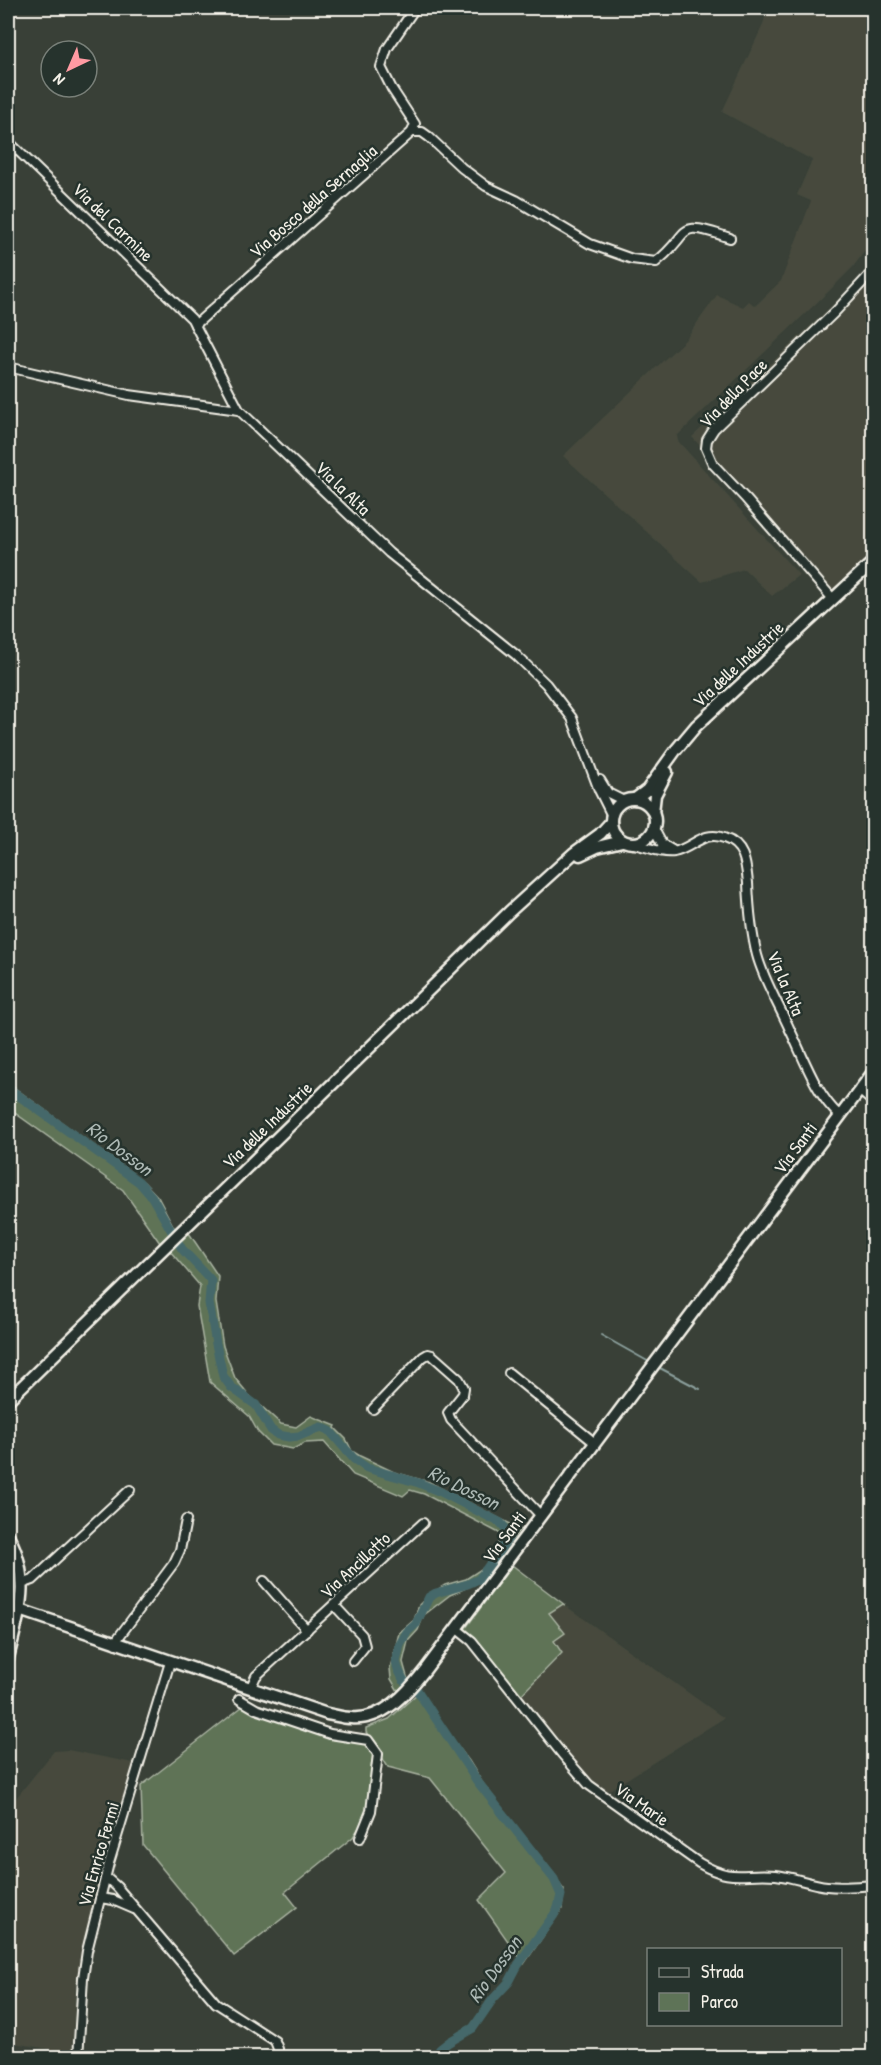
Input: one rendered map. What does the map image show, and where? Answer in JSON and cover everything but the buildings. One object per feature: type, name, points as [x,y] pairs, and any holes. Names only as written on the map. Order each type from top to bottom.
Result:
[{"type":"main road","name":"Via delle Industrie","points":[[629,800],[647,790],[696,726],[873,561]]},
{"type":"main road","name":"Via delle Industrie","points":[[653,812],[655,795],[663,778],[690,743],[720,712],[873,571]]},
{"type":"main road","points":[[629,800],[646,803],[653,812],[654,830],[646,840],[634,844],[622,841],[613,829],[614,810],[629,800]]},
{"type":"main road","name":"Via delle Industrie","points":[[8,1400],[550,875],[600,834],[612,819]]},
{"type":"main road","name":"Via delle Industrie","points":[[550,875],[584,852],[622,841]]},
{"type":"main road","name":"Via Santi","points":[[20,1610],[327,1714],[353,1719],[374,1714],[406,1694],[457,1629],[873,1071]]},
{"type":"main road","points":[[8,1535],[21,1570],[22,1584],[20,1610],[8,1658]]},
{"type":"street","points":[[416,8],[387,49],[381,67],[392,89],[415,124],[412,132],[422,132],[429,137],[462,168],[486,186],[516,200],[590,244],[632,259],[656,262],[682,232],[691,228],[703,229],[730,238]]},
{"type":"street","name":"Via Bosco della Sernaglia","points":[[195,326],[412,132]]},
{"type":"street","name":"Via del Carmine","points":[[8,141],[192,319],[195,326]]},
{"type":"street","name":"Via della Pace","points":[[833,599],[713,464],[707,453],[706,444],[714,429],[834,312],[873,270]]},
{"type":"street","points":[[195,326],[239,410]]},
{"type":"street","points":[[8,367],[129,395],[239,410]]},
{"type":"street","name":"Via la Alta","points":[[239,410],[389,553],[516,655],[546,684],[572,718],[587,755]]},
{"type":"street","points":[[587,755],[605,789],[612,796],[629,800]]},
{"type":"street","points":[[587,755],[612,819]]},
{"type":"street","points":[[654,830],[662,844],[676,851]]},
{"type":"street","name":"Via la Alta","points":[[676,851],[701,838],[714,835],[725,838],[739,847],[744,855],[754,941],[764,975],[816,1083],[827,1103],[840,1116]]},
{"type":"street","points":[[634,844],[666,852],[676,851]]},
{"type":"street","points":[[859,1090],[873,1102]]},
{"type":"street","points":[[373,1409],[423,1357],[428,1354],[432,1355],[459,1378],[464,1388],[463,1394],[448,1413],[452,1420],[541,1516]]},
{"type":"street","points":[[509,1373],[595,1443]]},
{"type":"street","points":[[22,1584],[33,1580],[129,1490]]},
{"type":"street","points":[[117,1644],[118,1638],[140,1606],[174,1563],[180,1550],[186,1520]]},
{"type":"street","name":"Via Ancillotto","points":[[251,1688],[256,1676],[423,1523]]},
{"type":"street","points":[[264,1581],[308,1630]]},
{"type":"street","points":[[334,1605],[362,1635],[365,1646],[353,1660]]},
{"type":"street","name":"Via Marie","points":[[457,1629],[472,1641],[589,1785],[699,1863],[713,1871],[731,1876],[776,1875],[826,1886],[873,1885]]},
{"type":"street","name":"Via Enrico Fermi","points":[[78,2058],[87,1951],[109,1863],[170,1662]]},
{"type":"street","points":[[239,1699],[256,1709],[321,1731],[342,1737],[364,1739],[371,1743],[378,1754],[374,1791],[371,1811],[360,1838]]},
{"type":"street","points":[[105,1879],[117,1887],[216,2003],[275,2042],[278,2049]]},
{"type":"street","points":[[100,1898],[113,1900],[138,1911]]},
{"type":"shaded area","points":[[768,8],[874,8],[873,240],[853,267],[828,292],[677,436],[678,441],[799,575],[772,596],[744,569],[702,582],[563,456],[685,340],[717,295],[743,307],[749,301],[755,306],[781,281],[811,201],[797,195],[812,160],[722,112],[762,27]]},
{"type":"shaded area","points":[[873,261],[873,557],[833,594],[692,437],[837,301],[862,276]]},
{"type":"shaded area","points":[[563,1604],[724,1718],[605,1793],[592,1784],[520,1696],[562,1654],[538,1620]]},
{"type":"shaded area","points":[[68,1750],[133,1763],[118,1814],[100,1823],[111,1842],[76,1981],[72,2053],[8,2042],[16,1986],[8,1983],[8,1808],[54,1751]]},
{"type":"green space","points":[[8,1083],[144,1182],[158,1197],[175,1229],[160,1243],[123,1190],[8,1108]]},
{"type":"green space","points":[[189,1233],[218,1276],[216,1302],[223,1346],[235,1378],[249,1395],[281,1424],[296,1427],[311,1416],[336,1426],[335,1428],[346,1439],[352,1451],[360,1456],[394,1472],[429,1482],[520,1529],[480,1582],[450,1595],[424,1615],[418,1630],[408,1641],[403,1662],[408,1680],[398,1691],[391,1679],[390,1668],[399,1633],[414,1620],[419,1605],[430,1594],[445,1585],[466,1579],[486,1566],[501,1534],[424,1494],[410,1490],[403,1496],[353,1475],[324,1442],[305,1443],[293,1449],[271,1445],[258,1432],[249,1416],[210,1382],[197,1306],[200,1286],[170,1251]]},
{"type":"green space","points":[[512,1565],[565,1605],[549,1613],[565,1633],[554,1641],[562,1653],[520,1696],[465,1629]]},
{"type":"green space","points":[[418,1693],[564,1890],[562,1909],[524,1964],[479,1900],[506,1873],[430,1778],[388,1767],[366,1732],[366,1728],[389,1719]]},
{"type":"green space","points":[[243,1706],[368,1743],[378,1755],[366,1817],[353,1837],[285,1892],[297,1907],[234,1956],[143,1845],[141,1786]]},
{"type":"waterway","name":"Rio Dosson","points":[[8,1088],[139,1182],[152,1197],[182,1249],[211,1280],[209,1303],[223,1376],[231,1387],[256,1405],[271,1430],[278,1435],[289,1437],[299,1436],[321,1427],[330,1431],[354,1459],[367,1468],[441,1492],[501,1523],[509,1537],[479,1579],[429,1597],[416,1624],[407,1632],[400,1644],[396,1662],[404,1681],[417,1690],[477,1781],[554,1879],[561,1895],[554,1915],[518,1965],[509,1982],[493,1999],[473,2028],[440,2049],[435,2058]]},
{"type":"waterway","points":[[601,1335],[651,1363]]},
{"type":"waterway","points":[[658,1367],[700,1389]]}]
